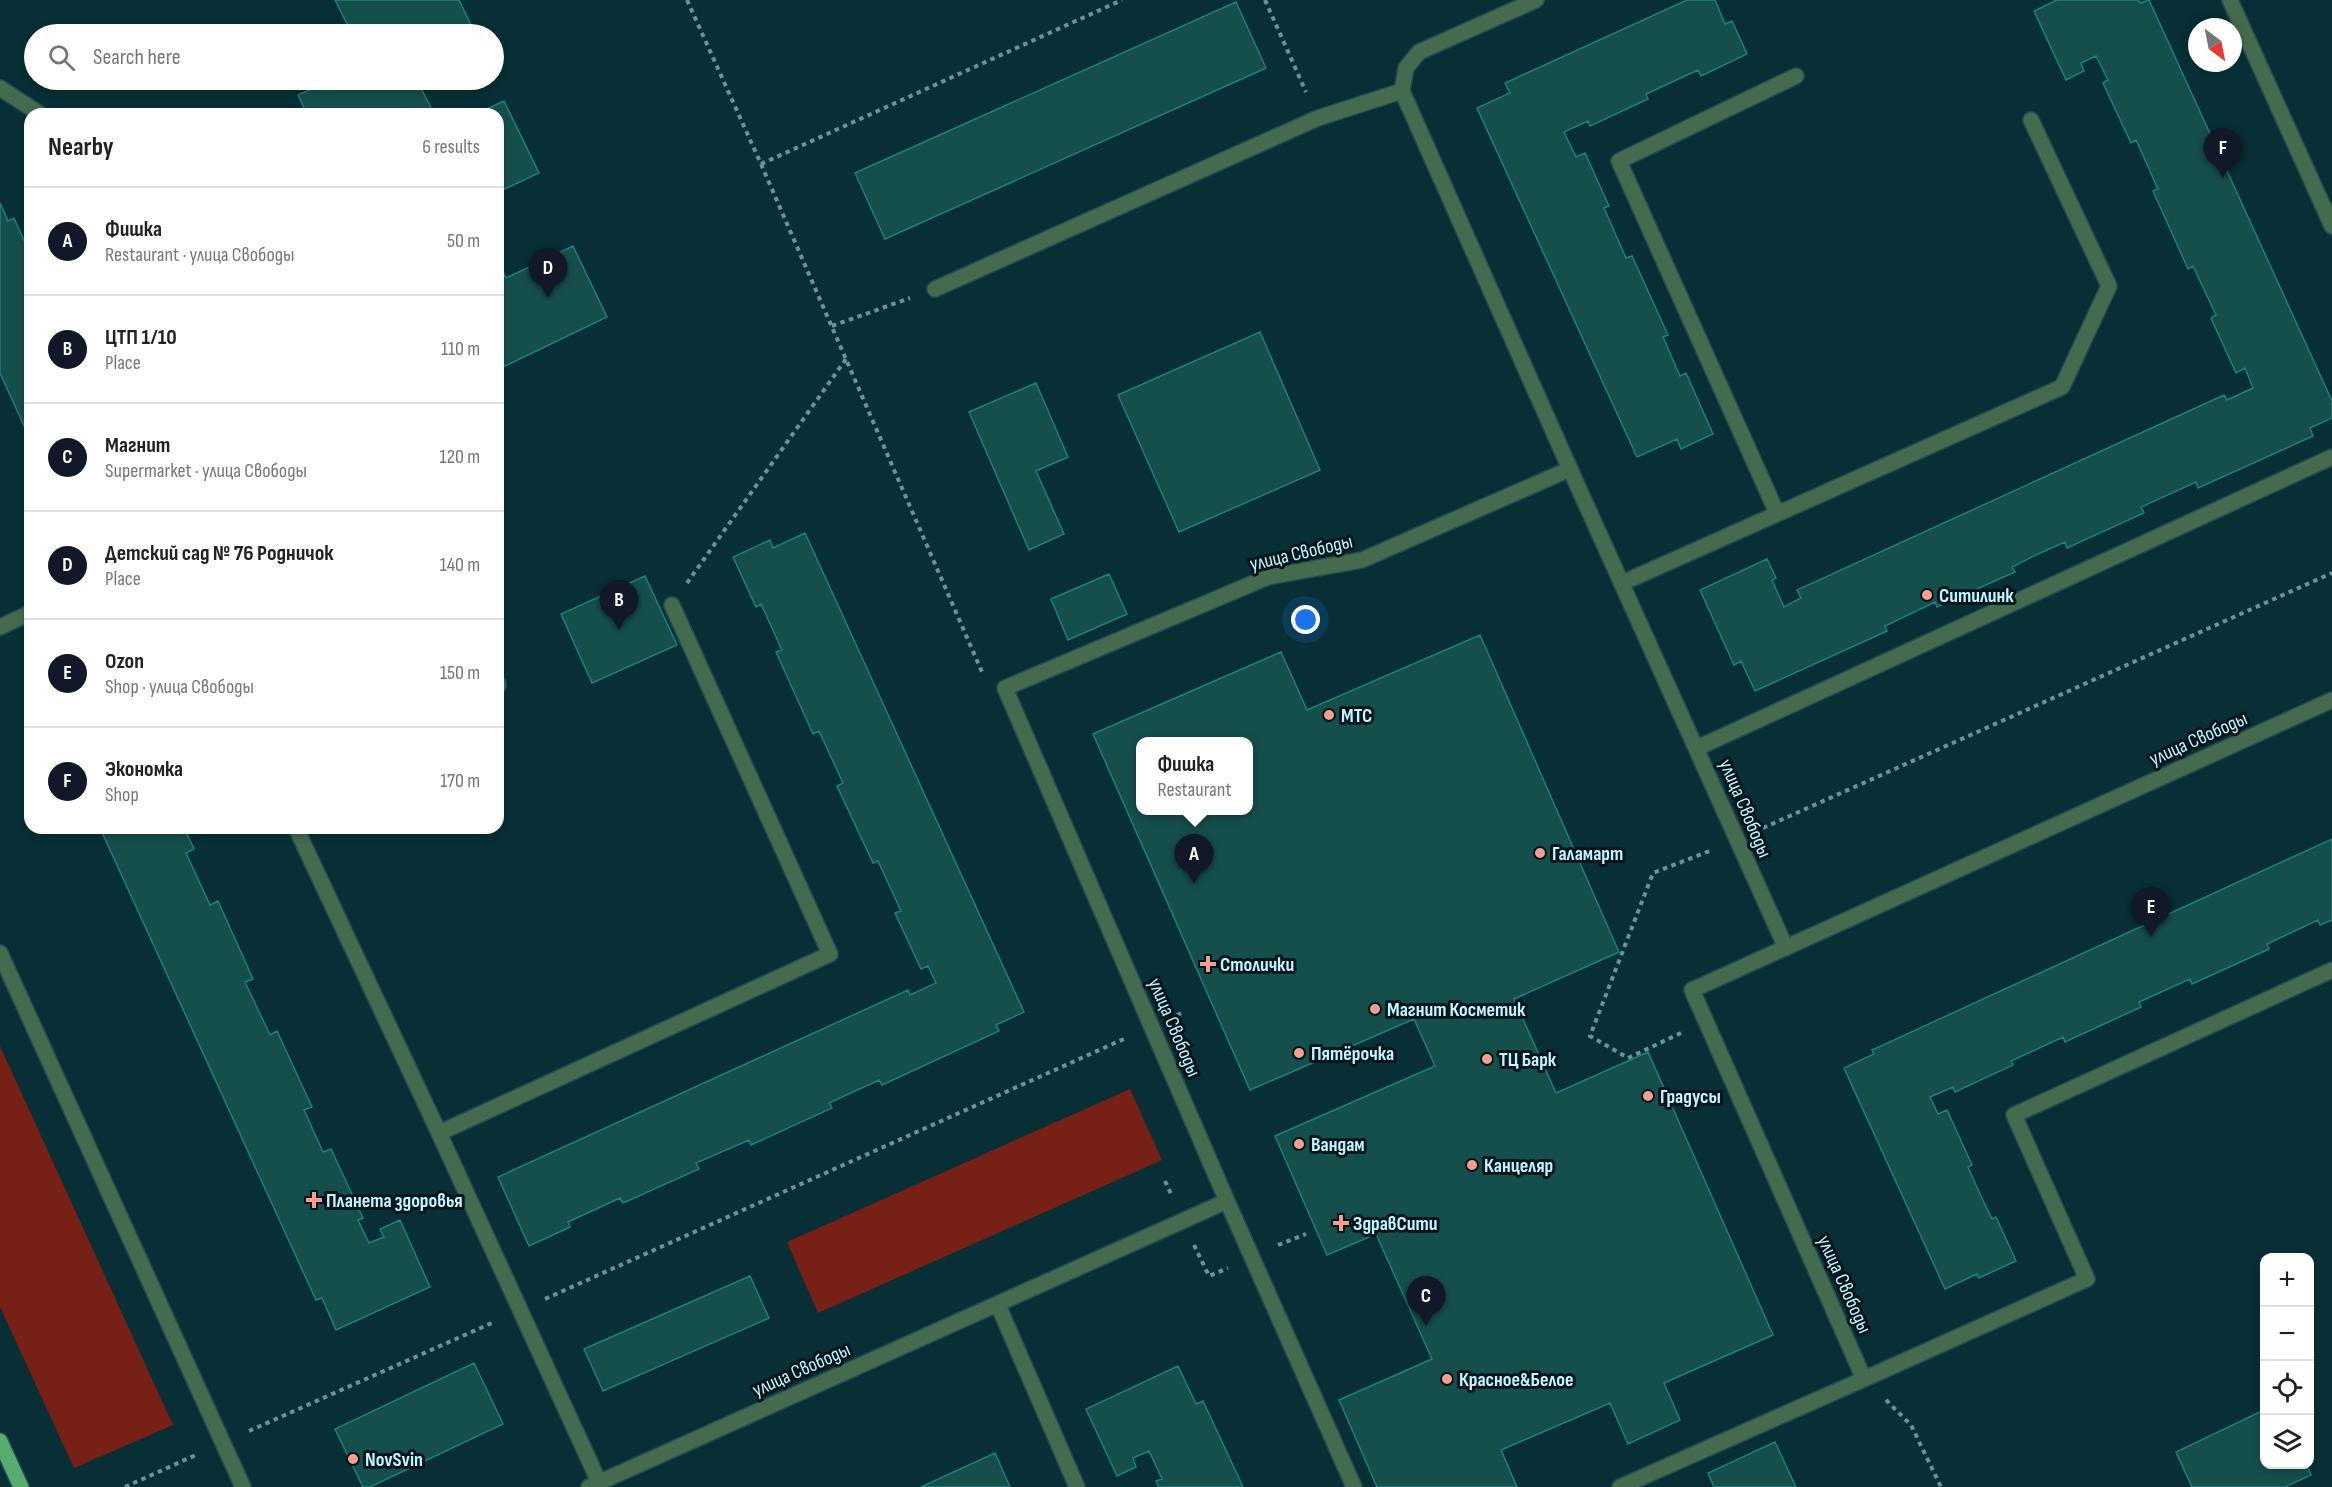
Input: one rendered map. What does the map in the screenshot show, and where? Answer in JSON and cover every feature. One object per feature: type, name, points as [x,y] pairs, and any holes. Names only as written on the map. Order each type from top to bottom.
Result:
[{"type":"main road","points":[[0,1441],[21,1487]]},
{"type":"street","points":[[1536,0],[1419,52],[1406,68],[1402,91],[1570,469]]},
{"type":"street","points":[[2230,0],[2332,226]]},
{"type":"street","points":[[1777,513],[1619,161],[1796,76]]},
{"type":"street","points":[[0,88],[31,108]]},
{"type":"street","points":[[935,289],[1318,118],[1402,91]]},
{"type":"street","points":[[1622,583],[2062,387],[2109,286],[2031,120]]},
{"type":"street","points":[[1697,748],[2332,457]]},
{"type":"street","name":"улица Свободы","points":[[1354,1487],[1227,1201],[1005,688],[1268,576],[1362,560],[1570,469],[1786,948]]},
{"type":"street","points":[[439,1133],[830,954],[672,605]]},
{"type":"street","points":[[0,627],[24,617]]},
{"type":"street","name":"улица Свободы","points":[[1864,1379],[1692,990],[2332,700]]},
{"type":"street","points":[[299,834],[520,1311],[594,1485]]},
{"type":"street","points":[[0,952],[243,1487]]},
{"type":"street","points":[[1620,1487],[2087,1279],[2013,1115],[2332,970]]},
{"type":"street","name":"улица Свободы","points":[[594,1485],[1227,1201]]},
{"type":"street","points":[[998,1305],[1077,1487]]},
{"type":"path","points":[[687,0],[761,164],[984,677],[1005,688]]},
{"type":"path","points":[[761,164],[1122,0]]},
{"type":"path","points":[[1265,0],[1318,118]]},
{"type":"path","points":[[832,326],[935,289]]},
{"type":"path","points":[[672,605],[846,359]]},
{"type":"path","points":[[1706,1022],[1628,1058],[1590,1036],[1653,873],[1736,840],[2332,573]]},
{"type":"path","points":[[125,1487],[1185,1012]]},
{"type":"path","points":[[1864,1379],[1911,1425],[1941,1487]]},
{"type":"shaded area","points":[[0,1046],[173,1425],[74,1468],[0,1307]]},
{"type":"shaded area","points":[[1130,1089],[1162,1160],[818,1313],[787,1242]]},
{"type":"building","points":[[335,0],[459,0],[471,24],[347,24]]},
{"type":"building","points":[[1687,0],[1715,0],[1725,24],[1732,21],[1747,54],[1701,76],[1698,70],[1646,94],[1648,99],[1590,126],[1588,121],[1564,132],[1576,157],[1585,153],[1609,206],[1604,208],[1626,258],[1632,256],[1668,335],[1663,337],[1680,376],[1686,373],[1713,434],[1681,449],[1677,439],[1637,457],[1477,108],[1510,93],[1505,83]]},
{"type":"building","points":[[2057,0],[2138,0],[2140,3],[2149,0],[2332,401],[2332,418],[2310,428],[2313,436],[2198,488],[2196,482],[2141,507],[2144,513],[2067,548],[2065,542],[2038,554],[2012,567],[2015,572],[1937,607],[1935,602],[1885,626],[1887,631],[1755,691],[1741,661],[1734,665],[1700,590],[1767,559],[1776,578],[1772,580],[1784,607],[1801,598],[1797,590],[2224,395],[2227,400],[2253,388],[2245,368],[2236,373],[2211,318],[2216,315],[2193,266],[2188,269],[2153,191],[2158,189],[2136,140],[2131,143],[2103,83],[2108,80],[2096,56],[2081,63],[2084,71],[2066,80],[2034,11]]},
{"type":"building","points":[[1236,2],[1266,68],[885,239],[855,173]]},
{"type":"building","points":[[309,90],[422,90],[431,108],[304,108],[298,95]]},
{"type":"building","points":[[504,101],[539,173],[504,189],[504,108],[489,108]]},
{"type":"building","points":[[0,203],[8,221],[14,218],[24,240],[24,426],[0,373]]},
{"type":"building","points":[[573,246],[607,317],[504,367],[504,274],[506,278]]},
{"type":"building","points":[[1260,332],[1320,470],[1179,532],[1118,395]]},
{"type":"building","points":[[1036,383],[1068,457],[1036,471],[1064,534],[1029,550],[969,412]]},
{"type":"building","points":[[805,533],[1024,1012],[996,1025],[999,1031],[882,1085],[879,1080],[829,1103],[832,1108],[751,1145],[749,1140],[696,1163],[699,1169],[623,1203],[620,1198],[568,1222],[570,1227],[529,1246],[498,1177],[908,990],[910,995],[936,983],[928,966],[921,969],[895,913],[901,911],[878,861],[873,863],[837,786],[843,783],[819,731],[813,734],[776,652],[782,650],[761,604],[756,607],[733,557],[770,540],[773,548]]},
{"type":"building","points":[[1109,574],[1127,614],[1068,640],[1051,599]]},
{"type":"building","points":[[645,576],[677,645],[592,683],[561,614]]},
{"type":"building","name":"ТЦ Барк","points":[[1480,635],[1619,952],[1514,999],[1556,1093],[1648,1052],[1773,1335],[1664,1383],[1680,1420],[1628,1444],[1610,1403],[1501,1450],[1517,1487],[1377,1487],[1339,1400],[1432,1359],[1376,1234],[1327,1255],[1275,1136],[1435,1066],[1414,1019],[1250,1090],[1093,734],[1281,652],[1307,710]]},
{"type":"building","points":[[103,834],[187,834],[194,849],[186,853],[210,905],[218,901],[253,979],[245,982],[270,1035],[277,1031],[312,1107],[304,1110],[323,1152],[331,1149],[363,1218],[358,1220],[369,1243],[384,1237],[380,1229],[400,1220],[430,1287],[336,1330],[322,1298],[316,1300]]},
{"type":"building","points":[[2332,839],[2332,920],[2320,925],[2318,920],[2267,944],[2269,949],[2192,984],[2190,979],[2139,1002],[2141,1007],[2065,1042],[2063,1037],[2011,1061],[2013,1065],[1955,1092],[1953,1087],[1930,1097],[1938,1114],[1947,1110],[1972,1165],[1968,1167],[1980,1194],[1992,1219],[1996,1217],[2016,1261],[1979,1278],[1977,1274],[1945,1289],[1844,1068],[1874,1054],[1872,1050]]},
{"type":"building","points":[[750,1276],[769,1318],[603,1391],[584,1349]]},
{"type":"building","points":[[474,1363],[503,1424],[370,1487],[363,1487],[335,1429]]},
{"type":"building","points":[[1178,1366],[1196,1404],[1203,1401],[1243,1487],[1159,1487],[1156,1481],[1162,1479],[1149,1451],[1133,1458],[1136,1467],[1117,1476],[1086,1409]]},
{"type":"building","points":[[2260,1412],[2260,1469],[2308,1469],[2311,1475],[2285,1487],[2192,1487],[2176,1452]]},
{"type":"building","points":[[1775,1442],[1796,1487],[1714,1487],[1708,1473]]},
{"type":"building","points":[[995,1453],[1010,1487],[921,1487]]},
{"type":"place","name":"Экономка","points":[[2223,178]]},
{"type":"place","name":"Детский сад № 76 Родничок","points":[[548,298]]},
{"type":"place","name":"Ситилинк","points":[[1927,595]]},
{"type":"place","name":"ЦТП 1/10","points":[[619,630]]},
{"type":"place","name":"МТС","points":[[1329,715]]},
{"type":"place","name":"Галамарт","points":[[1540,853]]},
{"type":"place","name":"Фишка","points":[[1194,884]]},
{"type":"place","name":"Ozon","points":[[2151,937]]},
{"type":"place","name":"Столички","points":[[1208,964]]},
{"type":"place","name":"Магнит Косметик","points":[[1375,1009]]},
{"type":"place","name":"Пятёрочка","points":[[1299,1053]]},
{"type":"place","name":"ТЦ Барк","points":[[1487,1059]]},
{"type":"place","name":"Градусы","points":[[1648,1096]]},
{"type":"place","name":"Вандам","points":[[1299,1144]]},
{"type":"place","name":"Канцеляр","points":[[1472,1165]]},
{"type":"place","name":"Планета здоровья","points":[[314,1200]]},
{"type":"place","name":"ЗдравСити","points":[[1341,1223]]},
{"type":"place","name":"Магнит","points":[[1426,1326]]},
{"type":"place","name":"Красное&Белое","points":[[1447,1379]]},
{"type":"place","name":"NovSvin","points":[[353,1459]]}]
